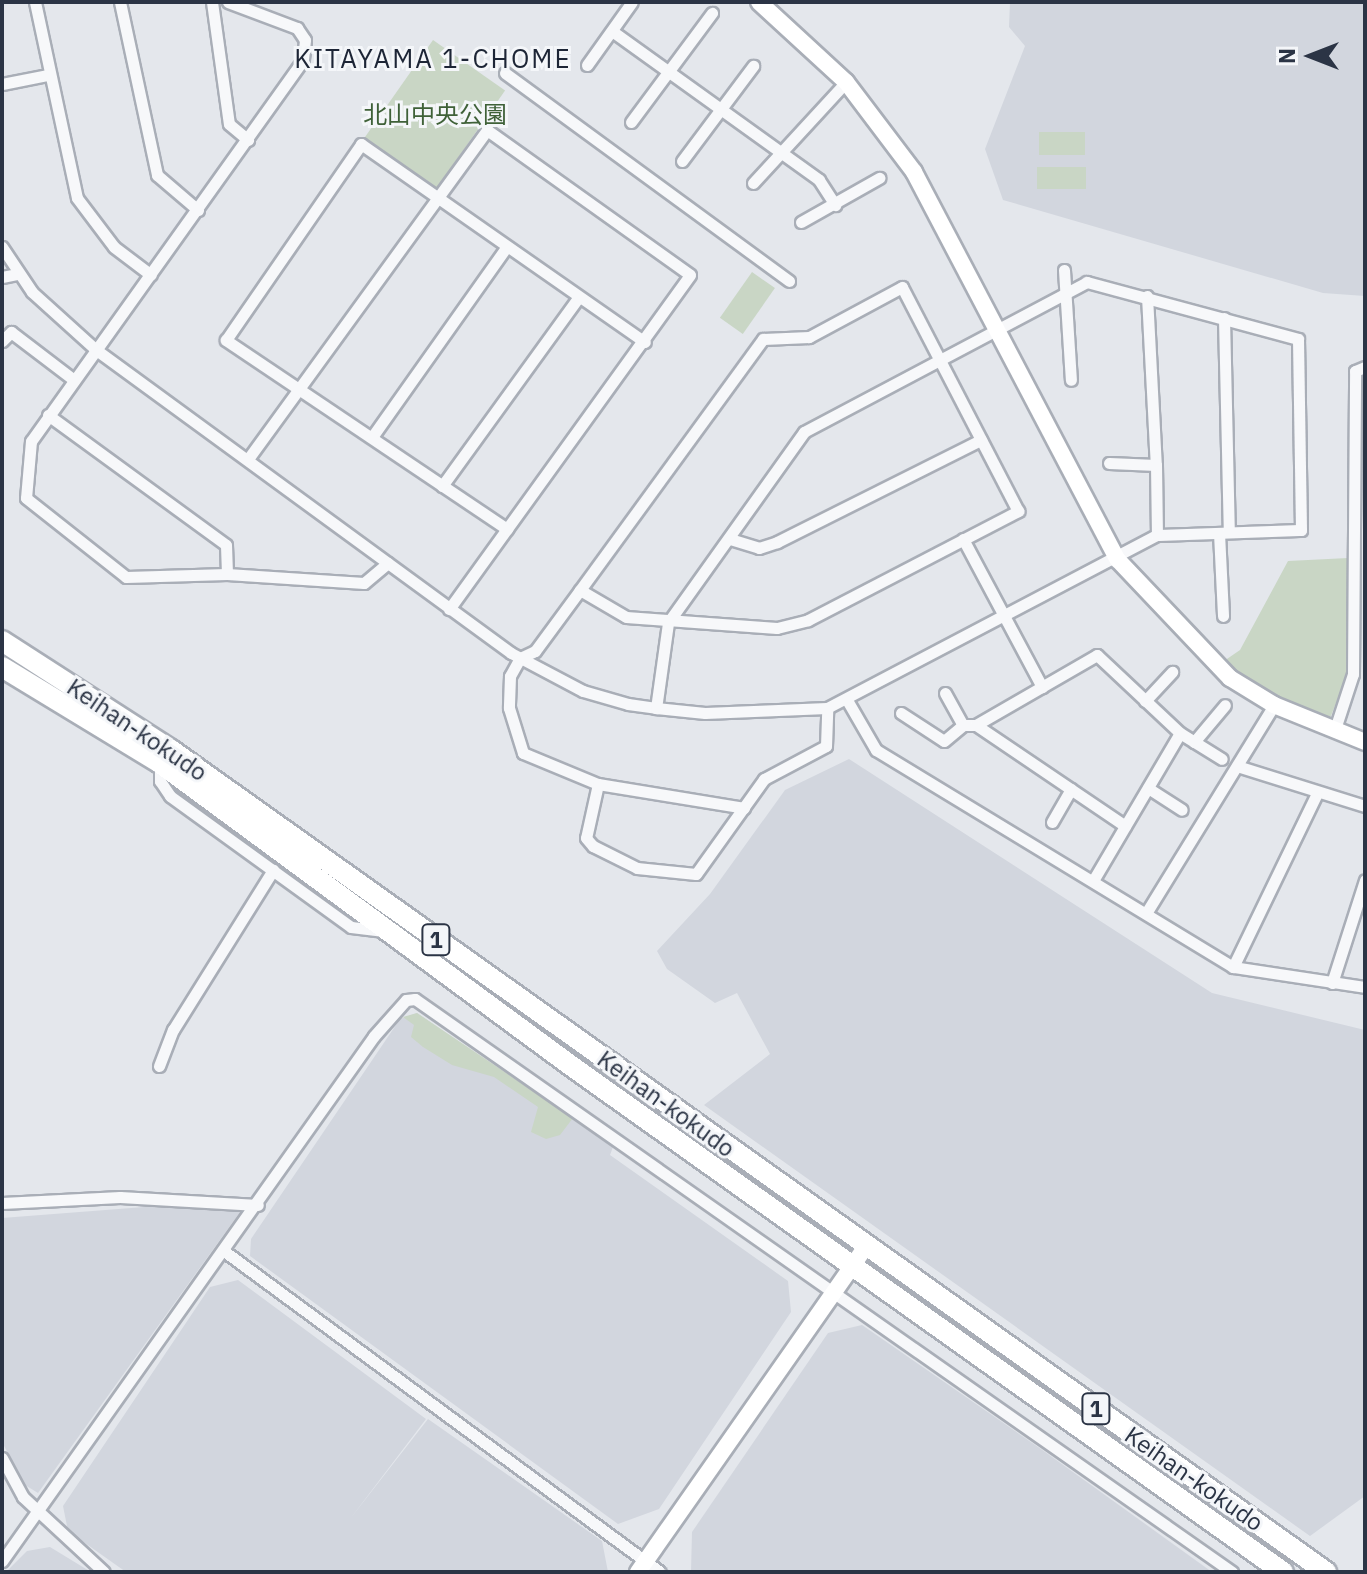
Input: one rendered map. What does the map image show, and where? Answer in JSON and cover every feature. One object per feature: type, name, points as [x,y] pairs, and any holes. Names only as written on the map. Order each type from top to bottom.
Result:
[{"type":"highway","name":"Keihan-kokudo","points":[[2,641],[171,750],[860,1255],[1261,1565],[1283,1572]]},
{"type":"highway","name":"Keihan-kokudo","points":[[2,667],[160,763],[388,931],[1326,1572]]},
{"type":"street","points":[[35,2],[48,75],[77,198],[114,247],[151,275]]},
{"type":"street","points":[[120,2],[157,175],[198,210]]},
{"type":"street","points":[[212,2],[229,124],[248,140]]},
{"type":"street","points":[[228,2],[297,28],[305,40],[303,60],[48,415],[27,455],[26,498],[34,508],[126,577],[227,574],[364,583],[388,563]]},
{"type":"street","points":[[587,65],[632,2]]},
{"type":"street","points":[[759,2],[846,82],[914,172],[1118,560],[1230,678],[1274,705],[1365,742]]},
{"type":"street","points":[[631,122],[712,13]]},
{"type":"street","points":[[612,31],[665,73],[819,180],[835,205]]},
{"type":"street","points":[[682,161],[753,66]]},
{"type":"street","points":[[505,73],[789,281]]},
{"type":"street","points":[[2,84],[48,75]]},
{"type":"street","points":[[753,183],[846,82]]},
{"type":"street","points":[[248,459],[487,130],[690,275],[645,342],[449,609]]},
{"type":"street","points":[[507,529],[226,340],[361,144],[435,199],[645,342]]},
{"type":"street","points":[[801,222],[879,178]]},
{"type":"street","points":[[2,247],[18,274],[95,349],[520,658],[583,691],[656,708],[705,713],[827,708],[1118,560],[1157,535],[1301,530],[1298,339],[1087,282],[1070,295],[804,432],[668,623],[656,708]]},
{"type":"street","points":[[372,437],[506,248]]},
{"type":"street","points":[[1064,270],[1070,295],[1071,380]]},
{"type":"street","points":[[2,277],[18,274]]},
{"type":"street","points":[[580,590],[626,617],[668,623],[777,628],[808,620],[1018,511],[902,287],[809,337],[763,339],[535,651],[520,658],[510,676],[509,708],[523,753],[598,784],[744,808]]},
{"type":"street","points":[[1147,296],[1157,535]]},
{"type":"street","points":[[442,486],[578,298]]},
{"type":"street","points":[[1223,616],[1224,318]]},
{"type":"street","points":[[2,341],[11,332],[74,380]]},
{"type":"street","points":[[1335,729],[1359,675],[1355,371],[1365,367]]},
{"type":"street","points":[[48,415],[226,545],[227,574]]},
{"type":"street","points":[[730,539],[759,548],[777,542],[981,440]]},
{"type":"street","points":[[1109,463],[1156,465]]},
{"type":"street","points":[[963,539],[1042,687]]},
{"type":"street","points":[[901,713],[944,741],[1097,655],[1180,733],[1222,759]]},
{"type":"street","points":[[1145,701],[1172,672]]},
{"type":"street","points":[[945,693],[969,725],[1125,826]]},
{"type":"street","points":[[847,700],[876,750],[1148,910],[1233,967],[1365,987]]},
{"type":"street","points":[[1194,742],[1225,705]]},
{"type":"street","points":[[1148,910],[1274,705]]},
{"type":"street","points":[[598,784],[586,838],[615,862],[637,868],[696,874],[764,779],[826,746],[827,708]]},
{"type":"street","points":[[1094,879],[1180,733]]},
{"type":"street","points":[[160,763],[160,781],[170,796],[351,927],[388,931]]},
{"type":"street","points":[[1237,766],[1316,795],[1365,806]]},
{"type":"street","points":[[1148,788],[1182,810]]},
{"type":"street","points":[[1052,822],[1071,789]]},
{"type":"street","points":[[1233,967],[1316,795]]},
{"type":"street","points":[[159,1066],[173,1030],[273,870]]},
{"type":"street","points":[[1332,983],[1365,880]]},
{"type":"street","points":[[2,1561],[40,1515],[374,1036],[406,1000],[425,1003],[1232,1572]]},
{"type":"street","points":[[2,1203],[120,1197],[258,1205]]},
{"type":"street","points":[[224,1251],[642,1567],[660,1572]]},
{"type":"street","points":[[642,1567],[860,1255]]},
{"type":"street","points":[[2,1458],[40,1515],[104,1572]]},
{"type":"shaded area","points":[[1010,2],[1365,2],[1365,296],[1323,293],[1003,200],[985,149],[1025,46],[1009,27]]},
{"type":"shaded area","points":[[849,759],[1212,993],[1365,1030],[1365,1496],[1310,1536],[704,1105],[770,1054],[737,993],[715,1003],[667,969],[657,951],[710,894],[785,790]]},
{"type":"shaded area","points":[[417,1013],[613,1147],[610,1155],[788,1281],[791,1312],[659,1509],[618,1524],[250,1256],[251,1239],[400,1019]]},
{"type":"shaded area","points":[[183,1204],[240,1212],[38,1493],[25,1485],[2,1442],[2,1218]]},
{"type":"shaded area","points":[[238,1280],[426,1419],[350,1519],[428,1419],[602,1541],[608,1572],[126,1572],[68,1531],[63,1506],[210,1287]]},
{"type":"shaded area","points":[[862,1325],[1212,1572],[691,1572],[692,1532],[828,1333]]},
{"type":"shaded area","points":[[50,1547],[91,1572],[6,1572],[27,1551]]},
{"type":"green space","name":"北山中央公園","points":[[433,40],[505,90],[436,189],[364,138]]},
{"type":"green space","points":[[1039,132],[1085,132],[1085,155],[1039,155]]},
{"type":"green space","points":[[1037,167],[1086,167],[1086,189],[1037,189]]},
{"type":"green space","points":[[752,272],[775,288],[743,334],[720,318]]},
{"type":"green space","points":[[1348,558],[1348,672],[1329,721],[1242,678],[1224,661],[1240,650],[1288,561]]},
{"type":"green space","points":[[417,1013],[573,1118],[560,1135],[546,1139],[531,1132],[538,1107],[494,1077],[452,1065],[423,1047],[411,1037],[414,1025],[403,1017]]},
{"type":"district","name":"KITAYAMA 1-CHOME","points":[[433,59]]}]
